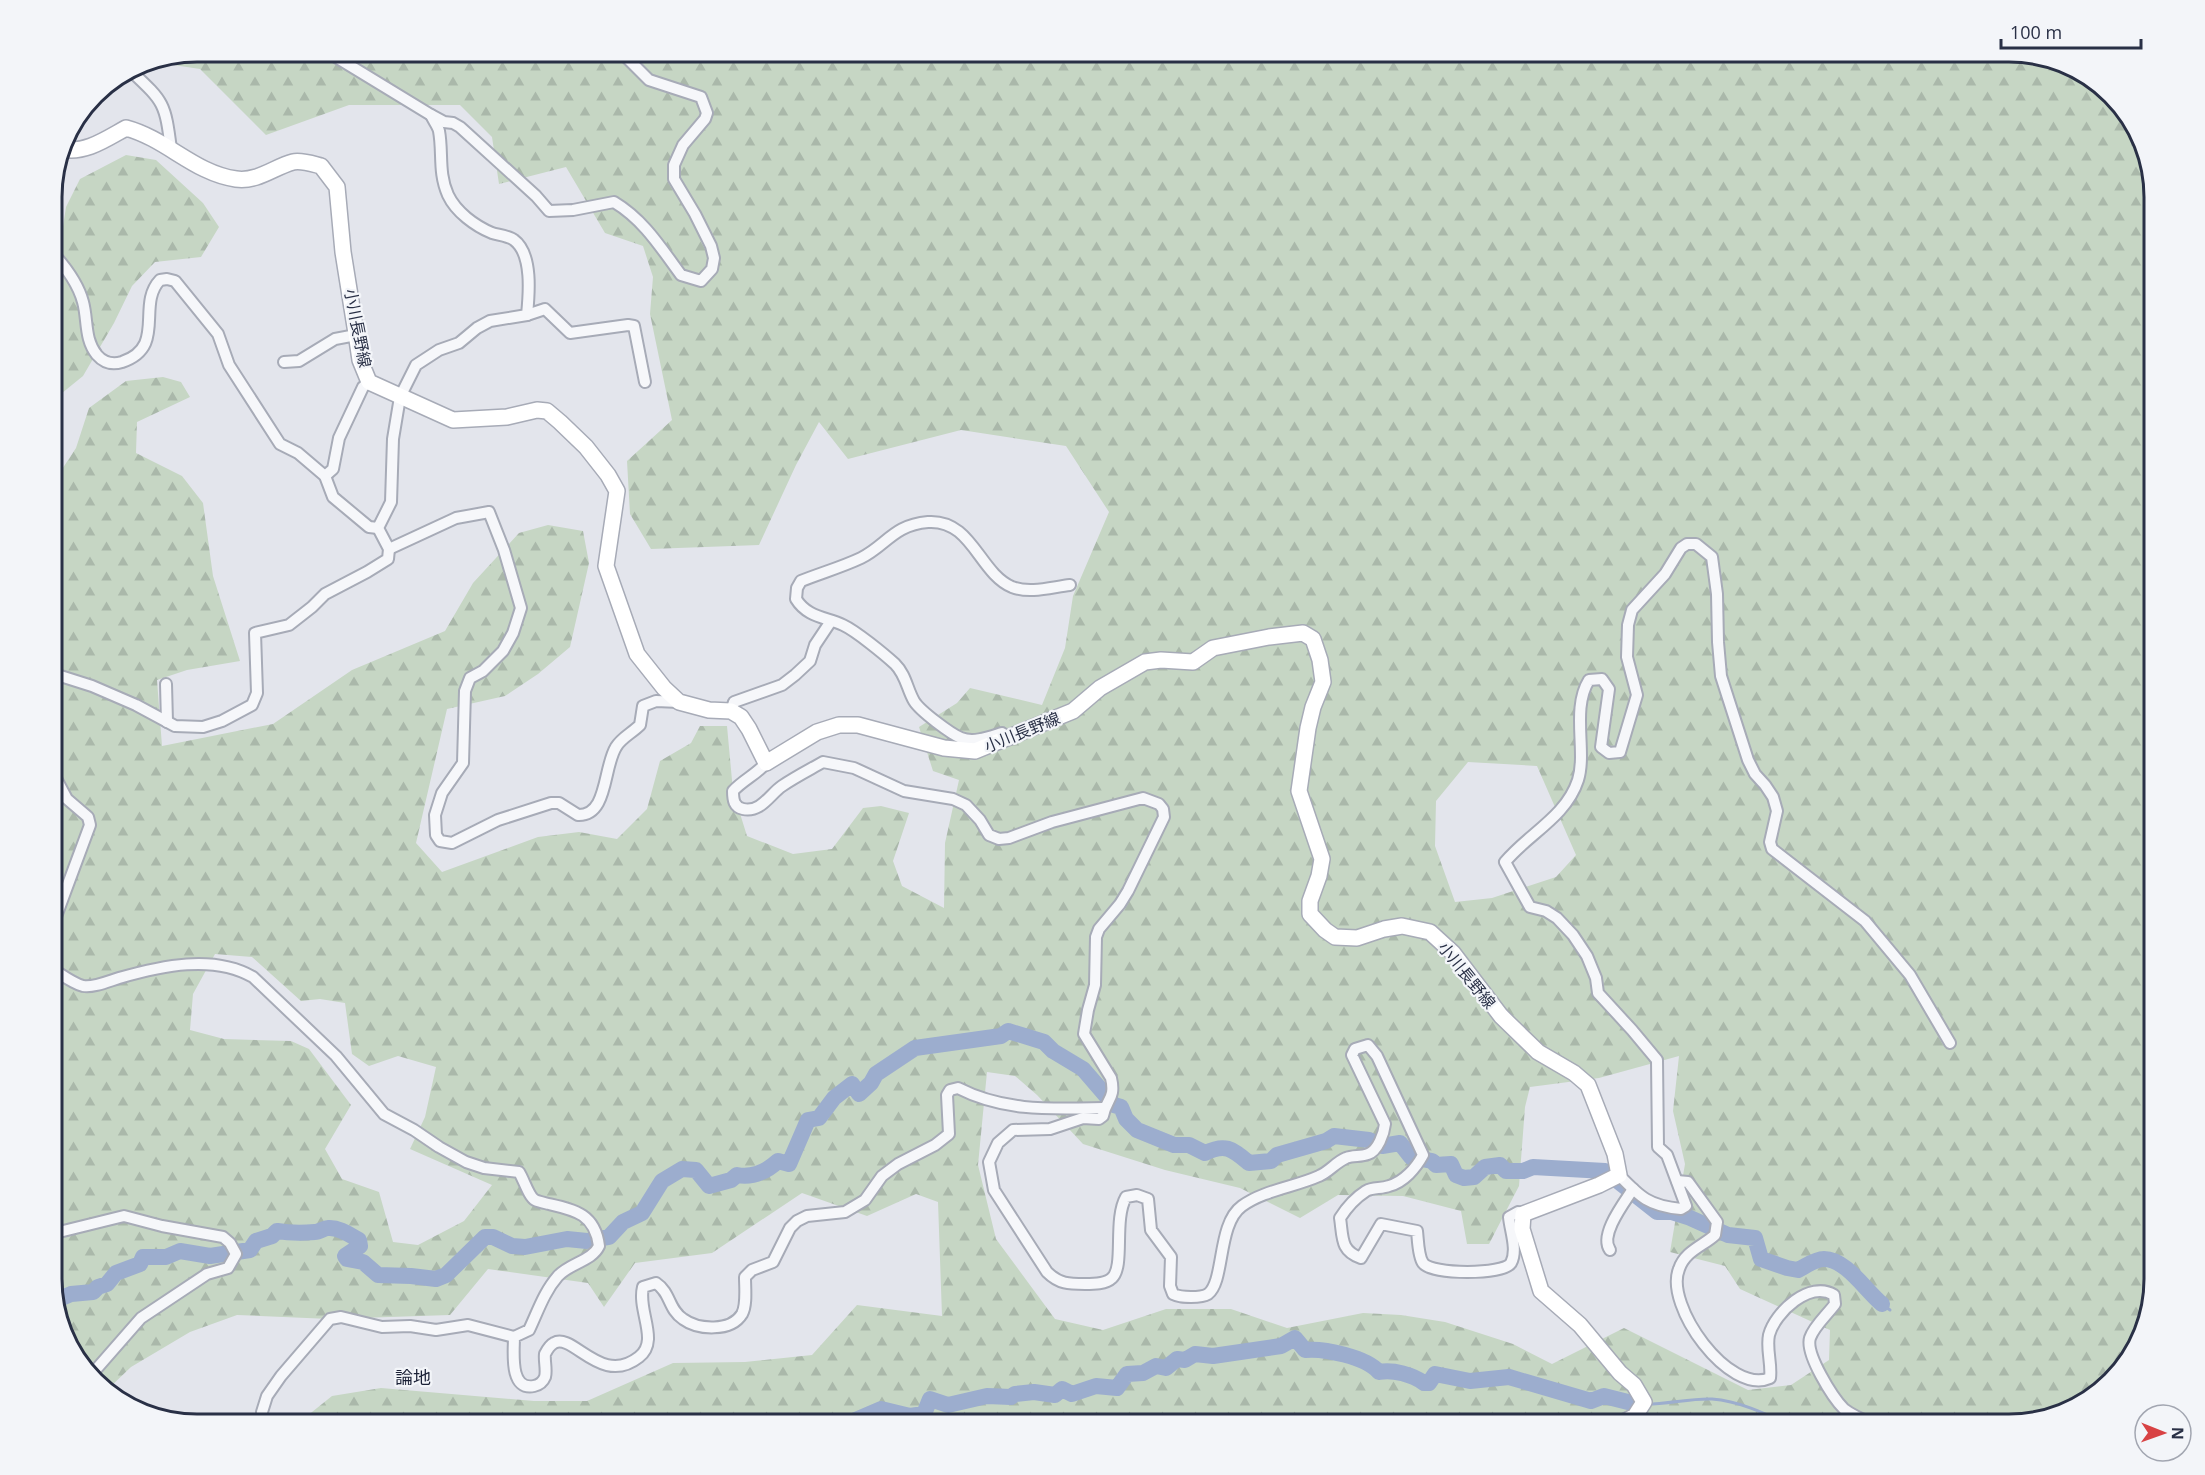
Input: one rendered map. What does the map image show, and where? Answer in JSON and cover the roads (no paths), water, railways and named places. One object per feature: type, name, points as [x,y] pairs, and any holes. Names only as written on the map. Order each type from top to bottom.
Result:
[{"type":"main road","name":"小川長野線","points":[[70,151],[74,152],[92,146],[126,128],[142,133],[206,171],[238,180],[263,176],[295,161],[321,166],[337,187],[360,360],[369,382],[453,420],[507,417],[537,410],[547,411],[586,447],[608,475],[617,491],[606,566],[618,602],[637,654],[664,688],[679,702]]},
{"type":"main road","name":"小川長野線","points":[[766,763],[817,732],[839,725],[858,725],[911,741],[975,751],[1073,711],[1100,688],[1145,662],[1161,660],[1193,662],[1213,648],[1303,633],[1313,639],[1320,660],[1323,682],[1308,728],[1299,790],[1322,859],[1310,901],[1310,914],[1335,937],[1357,938],[1402,926],[1430,932],[1453,953],[1501,1016],[1538,1052],[1574,1073],[1588,1085],[1615,1154],[1619,1175]]},
{"type":"main road","points":[[679,702],[709,710],[731,711],[741,717],[766,763]]},
{"type":"main road","points":[[1619,1175],[1523,1214],[1522,1229],[1541,1291],[1580,1325],[1620,1373],[1634,1385],[1644,1402],[1636,1414]]},
{"type":"street","points":[[344,62],[444,123],[453,123],[471,136],[510,175],[536,196],[549,211],[573,210],[614,202],[625,209],[658,242],[681,275],[701,281],[711,269],[714,258],[711,246],[674,180],[674,165],[683,145],[705,119],[707,113],[705,105],[701,97],[649,80],[631,62]]},
{"type":"street","points":[[137,76],[155,93],[166,111],[171,149]]},
{"type":"street","points":[[431,115],[439,130],[441,172],[447,194],[453,204],[477,226],[514,240],[522,252],[530,277],[527,315]]},
{"type":"street","points":[[62,266],[75,282],[80,293],[90,343],[98,356],[108,363],[117,363],[136,356],[148,337],[152,289],[159,280],[176,281],[218,334],[229,365],[280,444],[298,453],[325,476],[333,497],[369,527],[378,528]]},
{"type":"street","points":[[378,528],[391,502],[393,439],[400,397],[416,365],[439,350],[459,343],[477,327],[490,321],[527,315],[545,309],[570,333],[634,326],[645,382]]},
{"type":"street","points":[[284,362],[299,361],[335,339],[356,335]]},
{"type":"street","points":[[325,476],[333,469],[339,438],[363,387],[369,382]]},
{"type":"street","points":[[390,549],[456,518],[489,512],[504,550],[521,608],[513,633],[503,651],[483,671],[470,678],[465,691],[463,763],[442,793],[435,815],[436,835],[440,841],[452,843],[498,820],[551,803],[559,803],[578,815],[592,811],[600,801],[605,774],[615,748],[640,725],[643,706],[656,701],[679,702]]},
{"type":"street","points":[[1009,737],[1002,733],[974,741],[963,739],[950,732],[924,712],[914,701],[904,676],[896,665],[844,626],[808,613],[796,599],[797,588],[801,581],[863,557],[899,530],[931,522],[947,525],[961,533],[995,574],[1014,587],[1044,589],[1071,585]]},
{"type":"street","points":[[62,676],[92,686],[136,705],[175,726],[203,727],[222,721],[252,705],[257,693],[255,633],[289,625],[325,594],[388,559],[390,549],[378,528]]},
{"type":"street","points":[[1619,1175],[1653,1204],[1681,1209],[1686,1206],[1667,1155],[1658,1147],[1657,1060],[1598,993],[1596,978],[1587,956],[1573,935],[1557,918],[1546,911],[1530,906],[1505,862],[1562,809],[1572,793],[1580,769],[1578,734],[1584,689],[1589,680],[1602,679],[1609,689],[1601,747],[1609,753],[1620,752],[1637,695],[1627,657],[1628,625],[1632,610],[1651,590],[1681,548],[1687,544],[1696,543],[1712,557],[1717,594],[1721,676],[1748,760],[1755,774],[1773,797],[1777,811],[1770,842],[1772,849],[1865,921],[1910,975],[1950,1042]]},
{"type":"street","points":[[731,711],[734,702],[782,685],[795,675],[810,661],[815,645],[831,621]]},
{"type":"street","points":[[166,684],[167,722]]},
{"type":"street","points":[[514,1337],[513,1362],[517,1376],[526,1386],[533,1386],[542,1382],[545,1377],[545,1354],[554,1343],[569,1344],[585,1356],[603,1365],[631,1363],[646,1352],[649,1342],[640,1299],[643,1287],[649,1285],[656,1283],[665,1289],[673,1309],[682,1319],[701,1327],[728,1325],[737,1320],[743,1312],[745,1277],[752,1270],[773,1262],[790,1228],[797,1221],[807,1216],[845,1212],[865,1200],[882,1176],[898,1164],[935,1145],[949,1134],[947,1095],[950,1090],[958,1088],[980,1099],[1041,1110],[1103,1108],[1111,1100],[1113,1085],[1111,1078],[1084,1034],[1095,985],[1096,937],[1099,929],[1124,897],[1160,827],[1164,817],[1160,804],[1152,800],[1135,800],[999,839],[989,835],[980,820],[966,805],[953,799],[904,791],[854,768],[823,762],[780,787],[758,808],[747,810],[739,808],[733,801],[733,791],[742,781],[766,763]]},
{"type":"street","points":[[62,790],[67,799],[88,817],[90,825],[62,897]]},
{"type":"street","points":[[62,975],[85,987],[138,973],[196,964],[221,964],[241,970],[253,977],[336,1056],[384,1114],[466,1162],[484,1168],[519,1172],[527,1183],[528,1193],[534,1200],[578,1211],[590,1222],[598,1240],[596,1251],[592,1256],[569,1266],[559,1276],[545,1293],[529,1330],[514,1337],[468,1325],[436,1330],[410,1326],[382,1327],[341,1317],[330,1319],[281,1376],[267,1396],[262,1414]]},
{"type":"street","points":[[1103,1108],[1103,1116],[1099,1119],[1083,1118],[1050,1129],[1013,1131],[998,1143],[989,1162],[994,1190],[1047,1272],[1064,1284],[1091,1284],[1113,1278],[1118,1269],[1119,1219],[1122,1204],[1126,1197],[1137,1195],[1148,1199],[1151,1230],[1171,1257],[1170,1286],[1173,1294],[1179,1297],[1207,1295],[1216,1277],[1230,1219],[1243,1205],[1322,1175],[1343,1159],[1373,1152],[1384,1132],[1385,1124],[1353,1055],[1355,1049],[1368,1045],[1377,1056],[1423,1155],[1403,1179],[1388,1186],[1368,1190],[1348,1205],[1340,1218],[1344,1247],[1353,1255],[1361,1258],[1381,1224],[1417,1231],[1422,1262],[1427,1266],[1461,1273],[1503,1269],[1510,1265],[1512,1259],[1513,1239],[1509,1217],[1518,1212],[1523,1214]]},
{"type":"street","points":[[1677,1181],[1688,1182],[1717,1222],[1715,1235],[1688,1255],[1678,1269],[1677,1276],[1676,1288],[1684,1312],[1706,1346],[1725,1365],[1743,1376],[1759,1380],[1770,1378],[1768,1345],[1772,1327],[1784,1311],[1798,1299],[1819,1290],[1827,1291],[1834,1295],[1835,1304],[1811,1337],[1810,1352],[1842,1407],[1852,1414]]},
{"type":"street","points":[[1610,1250],[1607,1245],[1607,1233],[1633,1189]]},
{"type":"street","points":[[62,1231],[124,1216],[162,1226],[223,1237],[233,1247],[236,1254],[228,1268],[207,1274],[141,1318],[96,1369]]},
{"type":"waterway","points":[[63,1297],[71,1294],[93,1292],[98,1287],[107,1284],[116,1273],[140,1264],[143,1257],[166,1257],[180,1251],[210,1256],[250,1250],[256,1241],[272,1236],[277,1231],[306,1233],[326,1228],[336,1229],[359,1240],[360,1246],[345,1256],[347,1259],[363,1262],[378,1275],[436,1279],[446,1275],[485,1237],[493,1237],[512,1246],[525,1247],[567,1239],[587,1241],[609,1237],[623,1222],[642,1213],[662,1181],[682,1169],[696,1170],[709,1186],[731,1180],[737,1175],[748,1176],[759,1173],[778,1161],[789,1164],[808,1120],[819,1118],[834,1098],[852,1084],[859,1094],[871,1083],[876,1074],[915,1048],[1001,1036],[1008,1031],[1044,1042],[1053,1051],[1083,1069],[1114,1105],[1121,1107],[1126,1119],[1137,1130],[1174,1145],[1189,1145],[1205,1153],[1218,1148],[1229,1149],[1249,1163],[1271,1161],[1277,1155],[1326,1141],[1334,1136],[1369,1140],[1382,1146],[1400,1143],[1411,1157],[1432,1161],[1436,1165],[1451,1164],[1456,1175],[1464,1178],[1474,1177],[1485,1167],[1500,1165],[1506,1171],[1523,1171],[1533,1167],[1605,1171],[1657,1212],[1672,1212],[1688,1217],[1728,1235],[1755,1238],[1761,1259],[1798,1270],[1814,1261],[1832,1260],[1848,1270],[1882,1304]]},
{"type":"waterway","points":[[1882,1304],[1890,1310]]},
{"type":"waterway","points":[[924,1414],[930,1399],[948,1405],[987,1396],[1011,1397],[1015,1394],[1034,1392],[1055,1395],[1062,1389],[1072,1394],[1096,1386],[1117,1388],[1127,1374],[1143,1373],[1156,1366],[1166,1368],[1177,1359],[1185,1360],[1195,1354],[1213,1356],[1281,1346],[1295,1338],[1305,1350],[1323,1350],[1355,1358],[1379,1372],[1403,1373],[1424,1383],[1429,1383],[1435,1374],[1470,1381],[1509,1377],[1591,1401],[1604,1396],[1632,1403]]},
{"type":"waterway","points":[[1647,1404],[1712,1399],[1732,1402],[1764,1414]]},
{"type":"waterway","points":[[869,1414],[881,1409],[902,1414]]},
{"type":"district","name":"論地","points":[[413,1378]]}]
